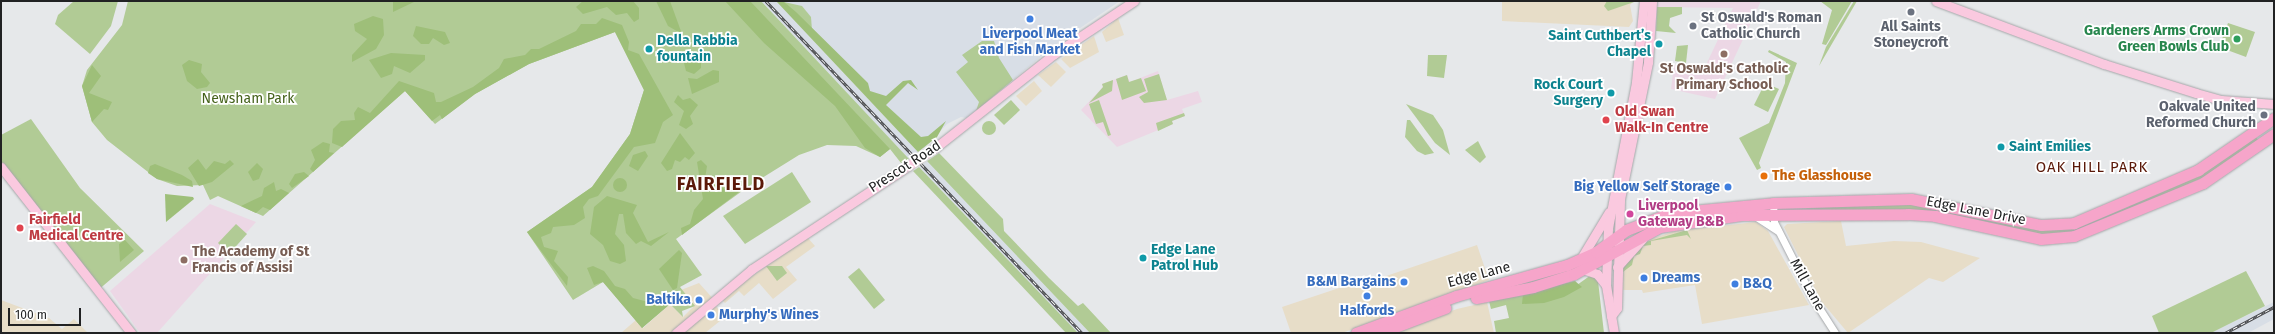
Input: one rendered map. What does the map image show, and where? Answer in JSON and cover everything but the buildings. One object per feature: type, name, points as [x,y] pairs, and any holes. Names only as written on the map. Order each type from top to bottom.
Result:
[{"type":"highway","name":"Edge Lane Drive","points":[[1613,247],[1636,226],[1670,213],[1775,210],[1911,199],[2041,225],[2066,225],[2198,170],[2274,116]]},
{"type":"highway","name":"Edge Lane Drive","points":[[1613,247],[1643,238],[1660,227],[1775,210],[1935,216],[2028,237],[2066,238],[2097,230],[2203,183],[2274,134]]},
{"type":"highway","points":[[1613,247],[1646,228],[1660,227]]},
{"type":"highway","name":"Edge Lane","points":[[1379,333],[1458,303],[1533,287],[1582,265],[1613,247]]},
{"type":"highway","name":"Edge Lane","points":[[1356,333],[1435,303],[1582,265],[1613,247]]},
{"type":"highway","points":[[1435,303],[1457,298],[1458,303]]},
{"type":"main road","name":"Prescot Road","points":[[676,333],[752,269],[935,148],[1054,54],[1134,1]]},
{"type":"main road","points":[[1614,333],[1606,285],[1613,247],[1615,211],[1619,181],[1636,82],[1644,1]]},
{"type":"main road","points":[[1619,181],[1648,62],[1652,1]]},
{"type":"main road","points":[[1936,1],[2104,64],[2196,93],[2221,100],[2270,104],[2274,116]]},
{"type":"main road","points":[[1,167],[131,333]]},
{"type":"main road","points":[[1615,211],[1624,221],[1636,226]]},
{"type":"main road","points":[[1606,285],[1597,274],[1582,265],[1615,211]]},
{"type":"main road","points":[[1617,267],[1643,238]]},
{"type":"main road","points":[[1611,316],[1616,308],[1617,267],[1613,247]]},
{"type":"street","name":"Mill Lane","points":[[1775,210],[1779,233],[1815,303],[1835,333]]},
{"type":"street","points":[[1752,214],[1779,233]]},
{"type":"shaded area","points":[[761,1],[776,1],[918,152],[909,159]]},
{"type":"shaded area","points":[[780,1],[1120,1],[1055,45],[967,118],[961,117],[947,124],[924,148]]},
{"type":"shaded area","points":[[1502,1],[1634,1],[1630,5],[1633,21],[1629,27],[1502,21]]},
{"type":"shaded area","name":"St Oswald's Catholic Primary School","points":[[1657,1],[1761,1],[1715,99],[1671,89],[1674,65],[1704,69],[1733,8],[1657,7]]},
{"type":"shaded area","points":[[1118,18],[1124,35],[1106,42],[1102,32]]},
{"type":"shaded area","points":[[1094,36],[1099,52],[1070,68],[1061,59]]},
{"type":"shaded area","points":[[1056,62],[1066,72],[1051,87],[1038,75]]},
{"type":"shaded area","points":[[1158,71],[1167,100],[1198,91],[1202,102],[1182,109],[1185,116],[1172,121],[1173,124],[1117,147],[1081,110],[1103,87],[1102,84],[1127,75],[1130,82]]},
{"type":"shaded area","points":[[1034,81],[1042,91],[1026,106],[1016,96]]},
{"type":"shaded area","points":[[927,161],[1090,333],[1078,333],[919,167]]},
{"type":"shaded area","name":"The Academy of St Francis of Assisi","points":[[210,204],[256,222],[157,333],[140,333],[110,291]]},
{"type":"shaded area","points":[[1841,221],[1846,246],[1894,241],[1921,242],[1980,258],[1943,282],[1929,278],[1848,333],[1821,301],[1784,227],[1787,224]]},
{"type":"shaded area","points":[[1756,222],[1768,231],[1809,305],[1702,324],[1695,285],[1643,293],[1642,290],[1622,290],[1623,267],[1651,239],[1675,231]]},
{"type":"shaded area","points":[[807,237],[815,246],[786,267],[797,280],[773,299],[759,283],[744,296],[739,291],[725,303],[722,300],[715,305],[725,317],[705,333],[621,333],[636,320],[643,328],[670,304],[683,317],[694,306],[681,290],[699,283],[716,302]]},
{"type":"shaded area","points":[[1477,245],[1489,280],[1342,333],[1291,333],[1282,307],[1348,285],[1354,287]]},
{"type":"shaded area","points":[[1,300],[49,318],[62,329],[74,319],[88,333],[1,333]]},
{"type":"shaded area","points":[[1487,302],[1494,333],[1391,333],[1457,309]]},
{"type":"shaded area","points":[[2274,302],[2274,319],[2248,333],[2211,333]]},
{"type":"green space","points":[[74,1],[118,1],[111,26],[90,54],[55,24],[58,15]]},
{"type":"green space","name":"Newsham Park","points":[[128,1],[761,1],[909,159],[901,163],[890,149],[880,157],[856,146],[827,145],[799,155],[749,186],[676,239],[702,275],[680,287],[695,306],[682,311],[683,317],[670,304],[642,328],[603,282],[573,300],[527,232],[592,187],[630,134],[644,90],[615,32],[529,64],[475,94],[435,124],[405,91],[263,216],[218,196],[210,200],[203,185],[177,186],[157,179],[107,140],[92,122],[82,86],[87,70],[122,25]]},
{"type":"green space","points":[[393,1],[416,1],[393,12]]},
{"type":"green space","points":[[583,1],[633,1],[639,8],[639,19],[634,22],[627,13],[616,15],[607,7],[583,14],[576,7]]},
{"type":"green space","points":[[656,1],[670,1],[682,34],[668,26]]},
{"type":"green space","points":[[725,1],[750,1],[890,149],[880,157],[865,148],[835,106],[764,43]]},
{"type":"green space","points":[[776,1],[783,1],[796,12],[868,83],[870,91],[886,96],[903,81],[911,80],[918,90],[908,83],[886,105],[921,137],[928,136],[946,121],[937,137],[918,152]]},
{"type":"green space","points":[[1607,1],[1637,1],[1608,11],[1604,6]]},
{"type":"green space","points":[[1820,1],[1852,1],[1826,45],[1822,44],[1832,10]]},
{"type":"green space","points":[[1854,1],[1857,1],[1819,66],[1826,47]]},
{"type":"green space","points":[[784,2],[802,6],[811,17],[812,30]]},
{"type":"green space","points":[[1657,7],[1682,7],[1682,14],[1670,18],[1669,26],[1676,33],[1656,31]]},
{"type":"green space","points":[[373,16],[383,19],[384,35],[376,49],[352,62],[352,55],[367,39],[355,31],[354,24]]},
{"type":"green space","points":[[602,18],[622,25],[629,42],[628,50],[639,54],[673,115],[663,122],[655,143],[634,147],[598,196],[589,199],[583,207],[585,218],[574,225],[553,227],[551,233],[541,237],[544,247],[558,251],[554,261],[568,277],[567,286],[527,232],[592,187],[630,134],[644,90],[615,32],[529,64],[475,94],[442,119],[440,115],[432,121],[405,91],[342,147],[332,143],[333,129],[341,121],[355,120],[354,113],[358,107],[370,113],[399,81],[434,93],[436,102],[441,102],[473,87],[499,68],[504,59],[525,55],[531,49],[539,49],[576,31],[581,24],[596,24]]},
{"type":"green space","name":"Gardeners Arms Crown Green Bowls Club","points":[[2228,23],[2255,32],[2246,57],[2219,47]]},
{"type":"green space","points":[[416,26],[445,32],[450,43],[444,45],[433,38],[429,44],[421,44],[413,36]]},
{"type":"green space","points":[[982,41],[994,41],[999,58],[1013,80],[976,111],[979,102],[956,72],[968,62],[962,55]]},
{"type":"green space","points":[[1688,45],[1686,63],[1675,61],[1677,46]]},
{"type":"green space","points":[[1769,50],[1797,63],[1759,163],[1761,168],[1757,170],[1739,138],[1769,123],[1785,83],[1786,62],[1768,52]]},
{"type":"green space","points":[[681,51],[701,61],[701,68],[694,74],[686,71]]},
{"type":"green space","points":[[391,53],[425,55],[425,60],[410,73],[394,66],[392,74],[381,78],[369,60]]},
{"type":"green space","points":[[1428,55],[1447,55],[1444,78],[1427,76]]},
{"type":"green space","points":[[189,60],[202,64],[201,72],[210,83],[207,87],[197,89],[187,81],[182,65]]},
{"type":"green space","points":[[92,65],[101,76],[89,93],[112,102],[108,110],[104,109],[92,122],[82,86]]},
{"type":"green space","points":[[713,70],[719,71],[719,82],[692,94],[688,78],[697,79]]},
{"type":"green space","points":[[1159,74],[1167,100],[1144,103],[1139,97],[1148,92],[1144,79]]},
{"type":"green space","points":[[1127,75],[1129,82],[1141,78],[1146,91],[1122,100],[1116,79]]},
{"type":"green space","points":[[1113,80],[1112,91],[1089,103],[1103,87],[1102,84]]},
{"type":"green space","points":[[1765,83],[1779,89],[1768,112],[1754,105]]},
{"type":"green space","points":[[678,95],[683,100],[690,98],[698,105],[690,116],[693,124],[686,129],[679,125],[684,111],[674,102]]},
{"type":"green space","points":[[1011,100],[1020,110],[1004,125],[994,115]]},
{"type":"green space","points":[[1099,100],[1111,135],[1108,136],[1103,122],[1096,124],[1089,104]]},
{"type":"green space","points":[[1406,104],[1433,115],[1443,130],[1450,155],[1435,143]]},
{"type":"green space","points":[[1184,113],[1185,116],[1172,121],[1173,124],[1158,131],[1156,123]]},
{"type":"green space","points":[[31,119],[80,188],[144,251],[97,291],[1,167],[1,135]]},
{"type":"green space","points":[[1407,120],[1410,120],[1434,153],[1425,155],[1417,151],[1405,137]]},
{"type":"green space","points":[[986,121],[992,121],[996,125],[996,131],[992,135],[986,135],[982,131],[982,125]]},
{"type":"green space","points":[[680,133],[695,153],[689,160],[685,157],[680,162],[675,160],[672,169],[667,171],[661,163]]},
{"type":"green space","points":[[2256,137],[2258,140],[2213,173],[2082,231],[2050,235],[1844,210],[1802,209],[1907,201],[2050,229],[2212,167]]},
{"type":"green space","points":[[1478,141],[1486,157],[1480,163],[1465,150]]},
{"type":"green space","points":[[323,142],[330,144],[329,152],[334,153],[313,172],[310,169],[315,160],[311,150]]},
{"type":"green space","points":[[645,151],[648,156],[638,171],[629,166],[633,155]]},
{"type":"green space","points":[[939,153],[1003,219],[1004,231],[1078,306],[1083,303],[1111,333],[1090,333],[927,161]]},
{"type":"green space","points":[[198,159],[206,170],[214,161],[225,164],[230,160],[234,164],[212,182],[199,186],[188,168]]},
{"type":"green space","points":[[701,160],[707,166],[705,179],[725,189],[735,186],[739,192],[682,235],[681,228],[690,224],[694,210],[703,199],[697,162]]},
{"type":"green space","points":[[257,163],[263,169],[259,179],[253,181],[248,172]]},
{"type":"green space","points":[[155,164],[182,175],[192,181],[193,187],[157,179],[148,173],[150,166]]},
{"type":"green space","points":[[919,167],[1078,333],[1066,333],[913,171]]},
{"type":"green space","points":[[304,172],[309,176],[292,188],[289,184],[295,174]]},
{"type":"green space","points":[[792,172],[811,202],[745,244],[723,216]]},
{"type":"green space","points":[[617,178],[623,178],[627,182],[627,188],[623,192],[617,192],[613,188],[613,182]]},
{"type":"green space","points":[[274,182],[276,191],[281,189],[289,193],[270,210],[263,207],[256,213],[241,206],[262,196],[264,188]]},
{"type":"green space","points":[[165,194],[193,197],[194,199],[166,222]]},
{"type":"green space","points":[[607,196],[637,205],[633,213],[648,242],[669,232],[651,246],[641,241],[636,244],[626,233],[623,214],[619,214],[615,234],[624,245],[626,261],[620,264],[610,261],[603,245],[590,234],[594,207]]},
{"type":"green space","points":[[236,224],[247,234],[229,254],[218,243]]},
{"type":"green space","points":[[1687,230],[1691,239],[1687,235],[1651,241],[1651,245],[1643,246],[1640,254],[1634,256],[1632,265],[1623,272],[1623,267],[1646,242]]},
{"type":"green space","points":[[125,240],[134,250],[120,262],[119,244]]},
{"type":"green space","points":[[679,250],[682,253],[677,288],[673,290],[659,269]]},
{"type":"green space","points":[[593,266],[604,271],[615,286],[625,289],[633,298],[652,303],[664,300],[670,304],[642,328],[603,282],[594,285],[587,268]]},
{"type":"green space","points":[[766,266],[782,266],[787,273],[777,281]]},
{"type":"green space","points":[[859,268],[885,300],[874,309],[848,277]]},
{"type":"green space","points":[[2246,271],[2265,306],[2211,333],[2159,333],[2152,316]]},
{"type":"green space","points":[[1591,275],[1598,281],[1604,333],[1496,333],[1494,321],[1509,318],[1506,305],[1491,309],[1489,301],[1575,281],[1577,285]]},
{"type":"green space","points":[[1575,281],[1582,287],[1564,297],[1544,303],[1522,304],[1523,294]]},
{"type":"railway","points":[[766,1],[1082,333]]},
{"type":"railway","points":[[2225,333],[2274,307]]},
{"type":"place","name":"All Saints Stoneycroft","points":[[1911,12]]},
{"type":"place","name":"Liverpool Meat and Fish Market","points":[[1030,19]]},
{"type":"place","name":"St Oswald's Roman Catholic Church","points":[[1693,26]]},
{"type":"place","name":"Gardeners Arms Crown Green Bowls Club","points":[[2237,39]]},
{"type":"place","name":"Saint Cuthbert’s Chapel","points":[[1659,44]]},
{"type":"place","name":"Della Rabbia fountain","points":[[649,49]]},
{"type":"place","name":"St Oswald's Catholic Primary School","points":[[1724,54]]},
{"type":"place","name":"Rock Court Surgery","points":[[1611,93]]},
{"type":"place","name":"Oakvale United Reformed Church","points":[[2264,115]]},
{"type":"place","name":"Old Swan Walk-In Centre","points":[[1606,120]]},
{"type":"place","name":"Saint Emilies","points":[[2001,147]]},
{"type":"place","name":"The Glasshouse","points":[[1764,176]]},
{"type":"place","name":"Big Yellow Self Storage","points":[[1728,187]]},
{"type":"place","name":"Liverpool Gateway B&B","points":[[1630,214]]},
{"type":"place","name":"Fairfield Medical Centre","points":[[20,228]]},
{"type":"place","name":"Edge Lane Patrol Hub","points":[[1143,258]]},
{"type":"place","name":"The Academy of St Francis of Assisi","points":[[184,260]]},
{"type":"place","name":"Dreams","points":[[1644,278]]},
{"type":"place","name":"B&M Bargains","points":[[1404,282]]},
{"type":"place","name":"B&Q","points":[[1735,284]]},
{"type":"place","name":"Halfords","points":[[1367,296]]},
{"type":"place","name":"Baltika","points":[[699,300]]},
{"type":"place","name":"Murphy's Wines","points":[[711,315]]},
{"type":"district","name":"OAK HILL PARK","points":[[2092,168]]},
{"type":"district","name":"FAIRFIELD","points":[[721,184]]}]
